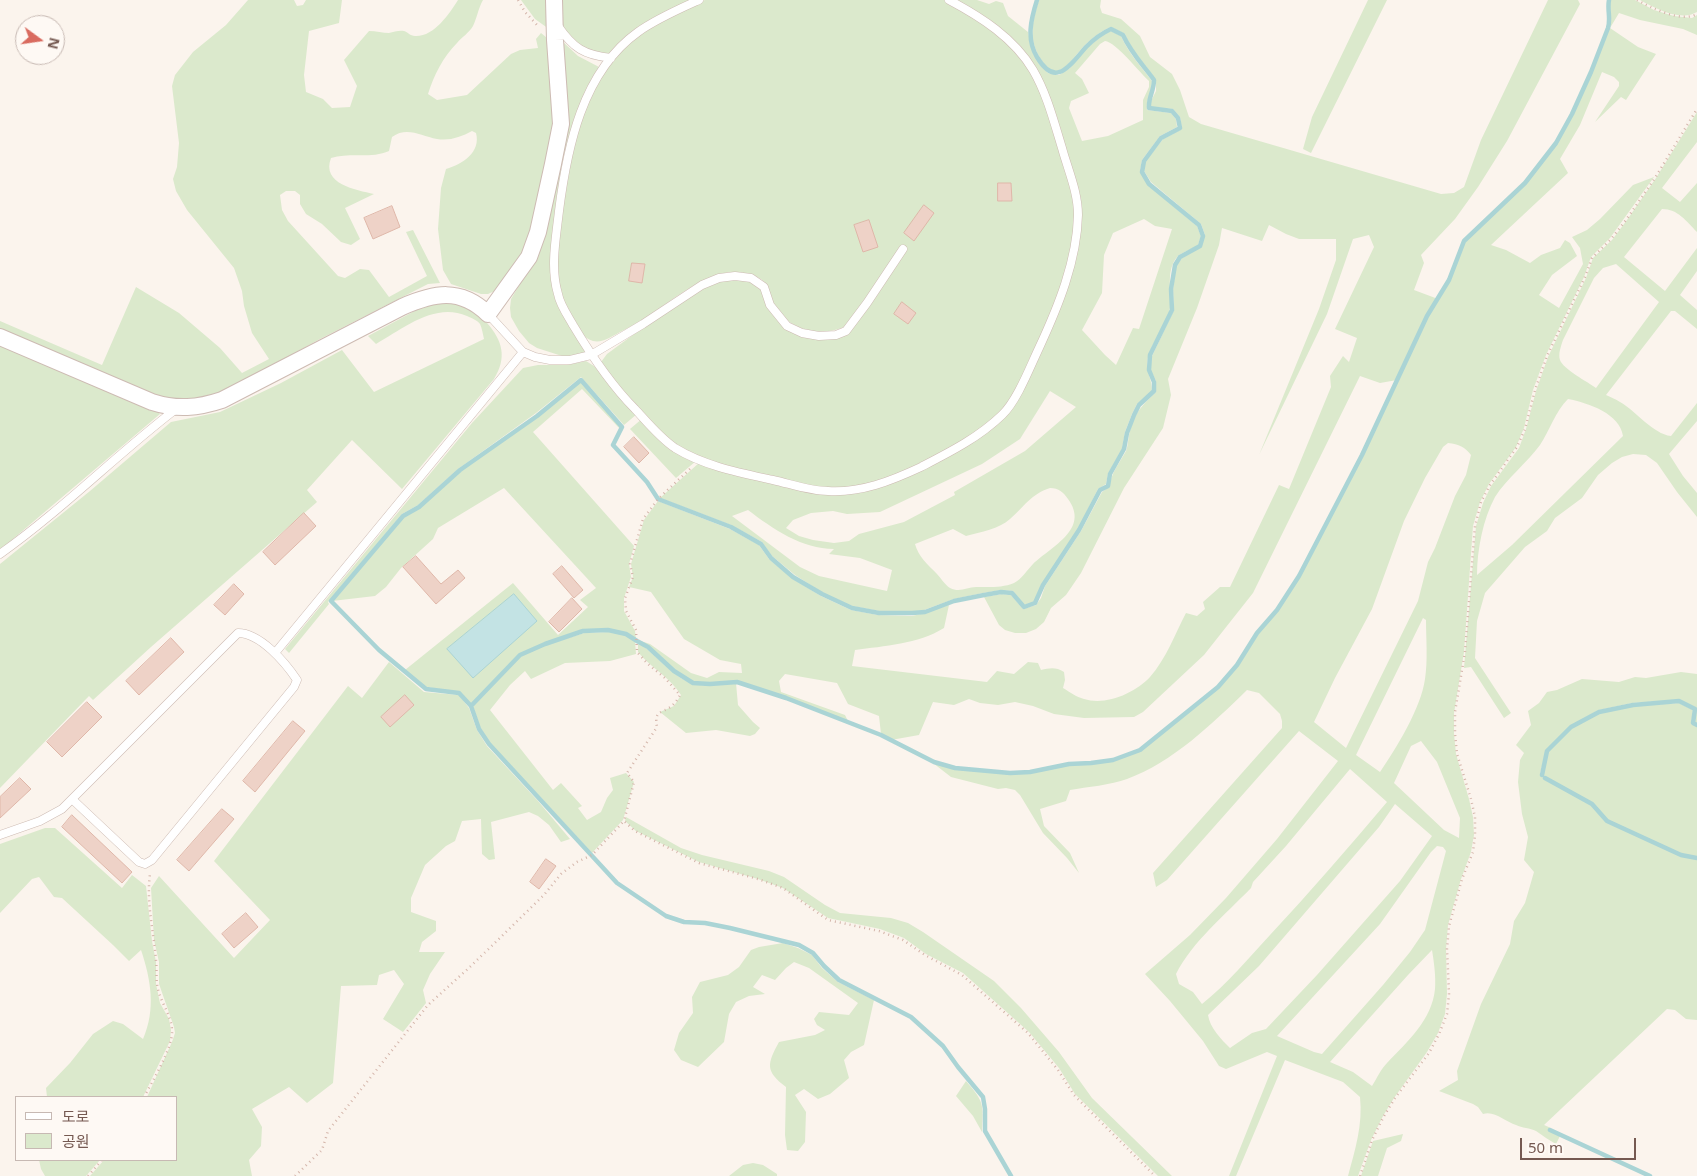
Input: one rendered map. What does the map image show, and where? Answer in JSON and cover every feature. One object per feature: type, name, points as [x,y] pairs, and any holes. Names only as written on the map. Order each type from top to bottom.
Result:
[{"type":"street","points":[[0,337],[152,402],[178,408],[205,405],[222,400],[425,297],[439,294],[467,299],[488,314],[529,257],[538,232],[561,124],[554,0]]},
{"type":"lane","points":[[700,0],[639,31],[618,49],[603,68],[590,91],[580,114],[570,150],[560,203],[555,244],[555,275],[558,296],[591,355],[608,379],[672,446],[700,460],[734,471],[826,492],[876,486],[904,474],[969,442],[1005,412],[1018,390],[1048,328],[1072,262],[1078,213],[1075,188],[1047,102],[1034,71],[990,24],[949,0]]},
{"type":"lane","points":[[554,21],[568,41],[577,48],[597,56],[611,58]]},
{"type":"lane","points":[[488,314],[523,352],[550,360],[570,360],[591,355],[643,324],[702,285],[719,278],[736,276],[751,278],[764,287],[770,305],[787,326],[802,333],[819,336],[836,335],[846,330],[868,303],[904,249]]},
{"type":"lane","points":[[275,653],[523,352]]},
{"type":"lane","points":[[0,554],[24,537],[148,430],[178,408]]},
{"type":"lane","points":[[0,835],[40,820],[62,809],[238,633],[246,633],[275,653],[297,680],[294,687],[152,860],[145,864],[139,862],[72,800]]},
{"type":"path","points":[[518,0],[533,22],[555,40]]},
{"type":"path","points":[[1637,0],[1655,10],[1674,15],[1692,17],[1697,14]]},
{"type":"path","points":[[1360,1176],[1372,1140],[1384,1116],[1395,1098],[1429,1053],[1440,1034],[1447,1014],[1449,994],[1449,926],[1462,879],[1473,852],[1475,835],[1475,817],[1458,754],[1455,734],[1455,712],[1465,652],[1475,526],[1481,502],[1490,485],[1517,447],[1525,429],[1535,390],[1547,356],[1585,277],[1592,258],[1626,220],[1655,178],[1697,109]]},
{"type":"path","points":[[295,1176],[322,1150],[328,1131],[428,1005],[544,895],[561,874],[577,862],[592,856],[624,821],[634,782],[627,773],[657,727],[656,719],[660,711],[673,705],[680,695],[637,652],[636,630],[626,611],[625,598],[632,577],[630,564],[643,519],[658,499],[700,460]]},
{"type":"path","points":[[624,821],[635,831],[699,863],[783,888],[828,920],[879,931],[903,940],[925,955],[962,975],[1028,1034],[1058,1070],[1074,1095],[1155,1176]]},
{"type":"path","points":[[144,1096],[171,1042],[172,1031],[170,1019],[156,984],[156,962],[148,891],[152,860]]},
{"type":"path","points":[[88,1176],[101,1161]]},
{"type":"green space","points":[[248,0],[294,0],[297,6],[303,5],[306,0],[342,0],[339,23],[309,31],[304,75],[306,92],[323,99],[332,108],[350,107],[357,86],[344,60],[369,31],[389,33],[402,31],[413,36],[428,33],[440,24],[458,0],[483,0],[470,31],[447,54],[436,73],[428,94],[437,100],[467,95],[511,54],[520,50],[538,48],[536,39],[541,33],[552,42],[557,123],[524,257],[497,290],[488,294],[481,294],[451,284],[443,270],[438,229],[441,188],[446,169],[459,164],[473,151],[477,140],[476,133],[472,131],[455,138],[442,139],[403,132],[392,137],[389,151],[375,155],[338,156],[331,158],[329,167],[335,180],[350,188],[374,194],[345,208],[360,239],[351,245],[341,242],[322,224],[306,214],[300,204],[300,195],[295,191],[286,191],[280,195],[282,210],[288,221],[338,276],[345,278],[360,269],[369,270],[389,297],[427,276],[406,232],[413,230],[440,283],[428,284],[320,339],[207,401],[172,402],[0,333],[0,321],[102,365],[136,287],[179,313],[220,348],[242,373],[269,359],[252,333],[244,306],[242,291],[234,268],[187,210],[176,191],[173,179],[177,167],[179,143],[172,86],[175,75],[193,52],[226,25]]},
{"type":"green space","points":[[521,0],[549,0],[549,29],[535,19]]},
{"type":"green space","points":[[560,0],[695,0],[610,53],[602,53],[588,50],[571,37],[561,26]]},
{"type":"green space","points":[[705,0],[944,0],[970,13],[989,26],[1021,57],[1032,72],[1042,94],[1073,189],[1076,213],[1070,261],[1047,327],[1003,411],[968,440],[939,456],[876,484],[826,489],[735,469],[693,455],[674,445],[610,377],[601,362],[607,354],[645,326],[704,288],[720,281],[735,279],[750,281],[761,289],[767,307],[785,328],[837,338],[870,305],[906,251],[844,327],[824,332],[804,329],[794,325],[779,312],[773,303],[768,287],[761,279],[741,272],[713,276],[688,289],[641,321],[610,338],[600,341],[589,340],[583,335],[560,296],[557,278],[559,225],[577,135],[591,93],[615,56],[635,37],[672,15]]},
{"type":"green space","points":[[952,0],[977,0],[989,4],[996,1],[1003,3],[1008,16],[1028,32],[1033,53],[1040,65],[1048,73],[1059,75],[1070,68],[1087,48],[1104,34],[1111,31],[1121,36],[1131,54],[1152,81],[1147,110],[1171,113],[1176,119],[1177,127],[1160,136],[1142,160],[1140,172],[1148,185],[1197,226],[1201,236],[1198,245],[1178,256],[1170,274],[1169,314],[1148,357],[1147,367],[1152,391],[1137,404],[1125,432],[1122,449],[1108,474],[1106,484],[1098,489],[1078,529],[1042,584],[1034,602],[1024,605],[1013,591],[1001,590],[954,599],[924,610],[912,612],[879,611],[852,606],[823,593],[795,575],[772,556],[762,542],[731,525],[660,498],[700,462],[826,493],[905,476],[1006,414],[1065,289],[1080,213],[1055,119],[1024,54]],"holes":[[[1105,41],[1115,46],[1149,81],[1149,87],[1143,100],[1143,120],[1108,136],[1082,141],[1069,108],[1071,101],[1089,93],[1082,79],[1075,73],[1100,44]],[[1144,219],[1155,226],[1172,229],[1139,329],[1133,328],[1116,365],[1082,330],[1102,293],[1104,255],[1113,233]],[[1050,391],[1076,407],[1025,451],[954,492],[955,495],[904,522],[859,534],[849,541],[834,543],[799,536],[786,528],[793,520],[811,513],[833,511],[847,514],[880,512],[982,464],[1020,439]],[[1050,488],[1064,494],[1074,510],[1072,528],[1066,536],[1014,583],[960,590],[950,588],[927,564],[916,548],[915,544],[953,529],[966,536],[990,530],[1006,522],[1038,494]],[[748,510],[778,531],[799,542],[811,546],[834,549],[829,554],[860,558],[892,570],[887,591],[819,576],[800,567],[732,516]]]},
{"type":"green space","points":[[1039,0],[1101,0],[1100,7],[1102,13],[1121,19],[1140,36],[1150,57],[1172,74],[1180,90],[1189,117],[1201,124],[1441,194],[1454,193],[1464,187],[1481,140],[1548,0],[1578,0],[1580,4],[1507,141],[1478,187],[1455,219],[1421,255],[1424,263],[1414,290],[1438,299],[1427,316],[1397,380],[1380,383],[1360,376],[1253,593],[1204,655],[1143,712],[1134,717],[1084,718],[1054,714],[1015,702],[998,705],[980,703],[969,699],[954,705],[933,702],[919,735],[891,740],[881,734],[879,716],[848,704],[837,683],[785,674],[779,681],[781,692],[845,715],[848,721],[786,697],[737,681],[710,684],[693,682],[674,670],[638,640],[650,644],[691,673],[707,678],[719,672],[742,673],[741,664],[720,660],[684,639],[651,592],[629,587],[633,577],[631,564],[644,520],[658,501],[730,529],[759,545],[769,559],[793,579],[821,596],[851,610],[878,615],[912,616],[949,605],[944,628],[912,641],[855,650],[852,666],[987,682],[997,671],[1014,674],[1028,662],[1038,663],[1041,670],[1053,668],[1064,672],[1063,688],[1078,697],[1101,701],[1120,697],[1144,683],[1161,662],[1186,613],[1197,616],[1205,609],[1203,602],[1220,587],[1230,587],[1279,485],[1289,489],[1331,387],[1330,376],[1343,356],[1349,362],[1357,338],[1335,329],[1374,247],[1369,235],[1353,239],[1327,314],[1259,455],[1319,309],[1336,260],[1336,239],[1299,239],[1269,225],[1262,241],[1222,228],[1219,245],[1197,308],[1168,379],[1171,395],[1163,428],[1124,488],[1081,573],[1066,595],[1051,608],[1044,622],[1036,629],[1026,633],[1015,633],[1005,630],[999,625],[984,597],[1002,594],[1011,595],[1023,609],[1036,605],[1041,598],[1045,586],[1081,531],[1102,492],[1109,487],[1114,472],[1126,451],[1131,428],[1136,416],[1156,392],[1156,381],[1150,369],[1152,356],[1174,310],[1173,289],[1176,266],[1182,258],[1201,247],[1205,235],[1201,224],[1151,182],[1144,171],[1145,162],[1163,139],[1182,129],[1180,117],[1173,109],[1151,107],[1151,101],[1156,91],[1156,80],[1135,52],[1125,34],[1111,27],[1098,34],[1086,44],[1069,64],[1058,71],[1052,70],[1046,66],[1039,56],[1034,42],[1033,21]]},
{"type":"green space","points":[[1368,0],[1387,0],[1311,153],[1303,149],[1312,117]]},
{"type":"green space","points":[[1610,0],[1635,0],[1654,10],[1674,16],[1692,18],[1697,15],[1697,35],[1683,29],[1640,20],[1619,13],[1610,28],[1638,47],[1656,54],[1626,100],[1621,97],[1595,122],[1619,86],[1619,82],[1614,77],[1602,72],[1580,125],[1560,159],[1568,173],[1491,245],[1506,250],[1530,263],[1541,255],[1560,248],[1565,240],[1570,243],[1577,256],[1552,275],[1539,295],[1559,308],[1583,264],[1580,248],[1572,237],[1587,230],[1600,219],[1633,185],[1654,177],[1610,238],[1591,257],[1584,277],[1546,355],[1533,390],[1524,428],[1516,447],[1489,484],[1480,502],[1473,526],[1464,652],[1454,713],[1454,734],[1456,754],[1473,817],[1474,835],[1471,852],[1448,925],[1445,1014],[1438,1033],[1427,1052],[1383,1116],[1371,1140],[1358,1176],[1348,1176],[1356,1147],[1361,1107],[1360,1097],[1343,1082],[1285,1060],[1236,1176],[1229,1176],[1277,1056],[1267,1052],[1226,1069],[1219,1066],[1203,1041],[1145,974],[1190,935],[1226,898],[1277,839],[1338,761],[1299,731],[1167,880],[1156,887],[1153,873],[1282,728],[1280,714],[1259,693],[1247,690],[1191,741],[1144,772],[1114,783],[1070,790],[1066,801],[1040,809],[1044,826],[1070,853],[1079,873],[1043,833],[1015,790],[998,789],[951,777],[933,763],[955,769],[1010,774],[1030,773],[1069,765],[1113,761],[1141,751],[1218,688],[1238,665],[1258,633],[1278,611],[1300,576],[1363,456],[1428,317],[1450,280],[1465,242],[1526,184],[1557,144],[1592,73],[1609,28]],"holes":[[[1448,443],[1455,444],[1469,452],[1471,455],[1466,475],[1455,496],[1428,562],[1418,601],[1346,748],[1314,722],[1372,609],[1404,521],[1443,447]],[[1423,618],[1426,620],[1427,657],[1423,690],[1407,728],[1380,772],[1356,755]],[[1421,741],[1437,762],[1460,818],[1459,838],[1444,830],[1394,783],[1411,746]],[[1350,769],[1387,802],[1315,886],[1245,962],[1202,1004],[1193,992],[1179,984],[1176,974],[1200,940],[1251,888],[1253,882],[1286,846]],[[1395,804],[1432,836],[1400,881],[1317,975],[1266,1029],[1252,1033],[1230,1048],[1213,1029],[1208,1015],[1259,966],[1379,827]],[[1437,846],[1443,847],[1446,851],[1425,930],[1383,985],[1322,1054],[1277,1036],[1380,924],[1431,852]],[[1432,950],[1435,989],[1429,1011],[1410,1039],[1383,1068],[1372,1086],[1353,1072],[1330,1062],[1408,975]]]},
{"type":"green space","points":[[1640,0],[1697,0],[1697,12],[1690,15],[1675,15]]},
{"type":"green space","points":[[560,39],[578,56],[599,67],[592,78],[575,119],[552,274],[586,353],[571,356],[562,356],[537,348],[529,343],[511,317],[510,308],[511,299],[527,272],[544,232]]},
{"type":"green space","points":[[1697,112],[1697,142],[1662,188],[1680,202],[1697,183],[1697,232],[1677,213],[1662,209],[1624,257],[1665,291],[1697,248],[1697,271],[1680,295],[1697,310],[1697,329],[1675,311],[1671,311],[1606,395],[1626,406],[1651,427],[1671,436],[1697,403],[1697,421],[1669,454],[1697,493],[1697,517],[1657,463],[1646,455],[1633,454],[1622,457],[1612,463],[1598,475],[1582,498],[1555,518],[1547,531],[1525,547],[1485,593],[1477,621],[1475,658],[1511,713],[1504,718],[1471,667],[1464,668],[1476,526],[1483,503],[1491,486],[1519,448],[1548,357],[1586,278],[1593,258],[1612,240],[1656,178]],"holes":[[[1616,264],[1659,302],[1596,388],[1562,364],[1559,358],[1563,340],[1594,278],[1603,268]],[[1568,399],[1585,403],[1610,416],[1621,428],[1623,436],[1512,545],[1477,575],[1482,535],[1487,515],[1495,497],[1505,483],[1540,445]]]},
{"type":"green space","points":[[435,302],[462,305],[478,312],[497,336],[502,357],[501,364],[494,379],[402,489],[352,440],[307,490],[317,502],[93,700],[89,696],[0,788],[0,564],[171,422],[220,412],[281,383],[342,350],[374,392],[484,339],[480,324],[474,319],[455,313],[443,312],[419,319],[376,344],[368,336]]},
{"type":"green space","points":[[0,344],[155,410],[160,414],[0,550]]},
{"type":"green space","points":[[586,361],[594,366],[637,414],[624,425],[581,377],[536,413],[458,469],[418,505],[402,514],[328,602],[329,604],[289,653],[285,649],[472,423],[523,368],[538,365],[567,365]]},
{"type":"green space","points":[[581,382],[621,427],[620,429],[582,389],[533,432],[634,546],[629,564],[631,577],[624,598],[624,611],[635,631],[636,639],[627,633],[608,629],[583,630],[544,643],[519,655],[471,705],[460,692],[426,687],[405,670],[513,583],[558,635],[588,607],[580,600],[596,588],[504,488],[438,528],[433,539],[401,568],[386,587],[375,596],[332,601],[404,517],[420,508],[461,470],[538,416]]},
{"type":"green space","points":[[643,418],[696,461],[676,478],[630,429]]},
{"type":"green space","points":[[609,632],[626,635],[635,641],[636,654],[610,661],[565,663],[531,679],[525,671],[510,685],[490,710],[553,790],[561,783],[582,806],[578,808],[587,820],[601,812],[613,790],[610,778],[626,773],[634,782],[623,820],[592,853],[490,743],[480,727],[473,706],[521,656],[546,645],[584,633]]},
{"type":"green space","points":[[638,642],[679,677],[694,684],[736,683],[738,705],[760,728],[755,734],[750,736],[716,730],[686,733],[660,712],[674,706],[681,695],[638,652]]},
{"type":"green space","points":[[389,662],[424,692],[459,695],[469,708],[477,730],[487,746],[570,839],[561,842],[549,825],[538,816],[529,812],[491,822],[495,859],[489,860],[482,854],[481,819],[462,821],[455,841],[446,846],[425,865],[411,898],[411,912],[436,921],[436,931],[422,942],[419,952],[445,952],[430,974],[423,990],[426,1003],[403,1032],[383,1019],[404,984],[394,970],[379,975],[377,985],[341,986],[333,1083],[307,1103],[289,1087],[252,1109],[262,1127],[261,1146],[249,1160],[252,1176],[90,1176],[103,1161],[178,1161],[178,1096],[147,1096],[175,1033],[159,984],[159,962],[154,940],[151,888],[159,876],[234,958],[270,920],[214,861],[348,686],[362,698]]},
{"type":"green space","points":[[1681,672],[1697,674],[1697,723],[1694,722],[1696,708],[1679,700],[1632,703],[1599,710],[1570,726],[1546,750],[1540,774],[1543,775],[1548,752],[1572,728],[1600,713],[1633,706],[1679,703],[1693,710],[1691,724],[1697,726],[1697,857],[1682,854],[1608,820],[1593,803],[1545,778],[1591,805],[1607,822],[1681,856],[1697,859],[1697,1020],[1686,1019],[1675,1010],[1667,1009],[1544,1125],[1551,1128],[1550,1131],[1560,1136],[1556,1144],[1536,1131],[1512,1124],[1496,1115],[1483,1114],[1473,1104],[1439,1091],[1458,1080],[1457,1071],[1481,1004],[1510,944],[1514,921],[1525,903],[1534,872],[1524,860],[1528,837],[1522,814],[1518,782],[1520,760],[1524,753],[1516,745],[1531,725],[1528,711],[1539,703],[1547,692],[1557,690],[1582,679],[1619,682],[1635,677],[1646,678]]},
{"type":"green space","points":[[626,817],[681,848],[769,871],[784,877],[840,913],[891,918],[908,923],[923,932],[994,981],[1021,1008],[1059,1052],[1092,1098],[1172,1176],[1158,1176],[1075,1094],[1059,1068],[1029,1032],[963,973],[926,954],[904,938],[880,929],[828,918],[783,888],[699,862],[636,831],[625,821]]},
{"type":"green space","points":[[45,828],[55,828],[122,888],[132,875],[146,886],[156,962],[156,984],[160,1003],[169,1019],[171,1030],[170,1041],[143,1096],[47,1096],[46,1088],[70,1063],[93,1034],[113,1021],[123,1024],[143,1039],[150,1017],[151,1006],[147,972],[141,950],[129,961],[62,898],[54,897],[39,877],[32,879],[0,913],[0,844]]},
{"type":"green space","points":[[783,943],[812,955],[822,968],[838,982],[874,1000],[864,1045],[851,1052],[844,1060],[849,1078],[830,1094],[818,1099],[804,1089],[795,1095],[806,1112],[805,1142],[798,1151],[787,1150],[785,1135],[786,1087],[771,1072],[770,1062],[772,1056],[779,1042],[815,1035],[825,1030],[817,1025],[814,1019],[819,1012],[849,1015],[858,1003],[809,968],[794,962],[775,980],[762,975],[753,987],[765,994],[749,996],[736,1002],[729,1014],[724,1042],[698,1067],[681,1060],[674,1050],[679,1033],[693,1013],[692,997],[700,982],[728,975],[739,967],[751,950]]},
{"type":"green space","points":[[966,1081],[977,1094],[982,1104],[982,1132],[973,1116],[956,1096]]},
{"type":"green space","points":[[1403,1134],[1401,1141],[1387,1148],[1378,1176],[1361,1176],[1373,1141]]},
{"type":"green space","points":[[39,1161],[99,1161],[86,1176],[45,1176]]},
{"type":"green space","points":[[753,1163],[763,1165],[777,1174],[777,1176],[729,1176],[743,1165]]},
{"type":"water","points":[[514,594],[537,621],[473,678],[447,649]]},
{"type":"building","points":[[998,183],[1011,183],[1012,201],[998,201]]},
{"type":"building","points":[[924,205],[934,213],[914,241],[904,233]]},
{"type":"building","points":[[392,206],[400,227],[373,239],[364,218]]},
{"type":"building","points":[[869,220],[878,247],[863,252],[854,225]]},
{"type":"building","points":[[632,263],[645,264],[642,283],[629,281]]},
{"type":"building","points":[[902,302],[916,313],[908,324],[894,314]]},
{"type":"building","points":[[634,437],[649,453],[639,463],[624,447]]},
{"type":"building","points":[[304,513],[316,526],[275,565],[263,552]]},
{"type":"building","points":[[416,556],[441,584],[458,570],[465,578],[436,604],[403,567]]},
{"type":"building","points":[[562,566],[583,590],[574,598],[553,574]]},
{"type":"building","points":[[234,584],[244,594],[225,615],[214,605]]},
{"type":"building","points":[[572,598],[582,609],[559,632],[549,622]]},
{"type":"building","points":[[171,638],[184,652],[139,695],[126,681]]},
{"type":"building","points":[[405,695],[414,705],[390,727],[381,717]]},
{"type":"building","points":[[87,702],[102,717],[62,757],[47,742]]},
{"type":"building","points":[[293,721],[305,731],[255,792],[243,781]]},
{"type":"building","points":[[20,778],[31,789],[0,818],[0,797]]},
{"type":"building","points":[[222,809],[234,819],[189,871],[177,860]]},
{"type":"building","points":[[72,815],[132,872],[122,883],[62,827]]},
{"type":"building","points":[[546,859],[556,866],[539,889],[530,882]]},
{"type":"building","points":[[246,913],[258,927],[234,948],[222,934]]},
{"type":"waterway","points":[[471,706],[459,693],[426,689],[379,650],[331,601],[403,516],[419,507],[460,470],[537,416],[581,380],[622,427],[613,445],[647,482],[658,499],[731,527],[761,544],[771,558],[793,577],[822,594],[852,608],[879,613],[925,612],[954,601],[1001,592],[1012,593],[1024,607],[1035,603],[1043,585],[1079,530],[1100,490],[1108,486],[1110,474],[1124,449],[1127,433],[1134,415],[1139,405],[1154,391],[1154,382],[1149,370],[1150,355],[1172,310],[1171,289],[1175,265],[1180,257],[1200,246],[1203,236],[1199,225],[1149,184],[1142,172],[1144,161],[1161,138],[1180,128],[1178,118],[1172,111],[1149,108],[1154,80],[1133,53],[1123,35],[1111,29],[1086,47],[1063,71],[1057,73],[1050,71],[1037,57],[1032,43],[1031,22],[1037,0]]},
{"type":"waterway","points":[[1011,1176],[985,1131],[983,1097],[943,1046],[911,1017],[839,980],[813,953],[799,945],[730,928],[705,923],[684,922],[666,916],[617,883],[489,744],[479,729],[471,706],[520,655],[583,631],[608,630],[626,634],[648,647],[674,671],[693,683],[737,682],[786,698],[881,735],[934,762],[955,768],[1010,773],[1030,772],[1069,764],[1113,760],[1140,750],[1218,687],[1237,665],[1257,633],[1277,610],[1299,576],[1362,455],[1427,316],[1449,280],[1464,241],[1525,183],[1556,143],[1572,114],[1608,28],[1609,0]]},
{"type":"waterway","points":[[1542,775],[1547,751],[1571,727],[1599,712],[1633,705],[1679,701],[1695,709],[1693,723],[1697,725]]},
{"type":"waterway","points":[[1545,778],[1592,804],[1607,821],[1681,855],[1697,858]]},
{"type":"waterway","points":[[1550,1130],[1650,1176]]}]
